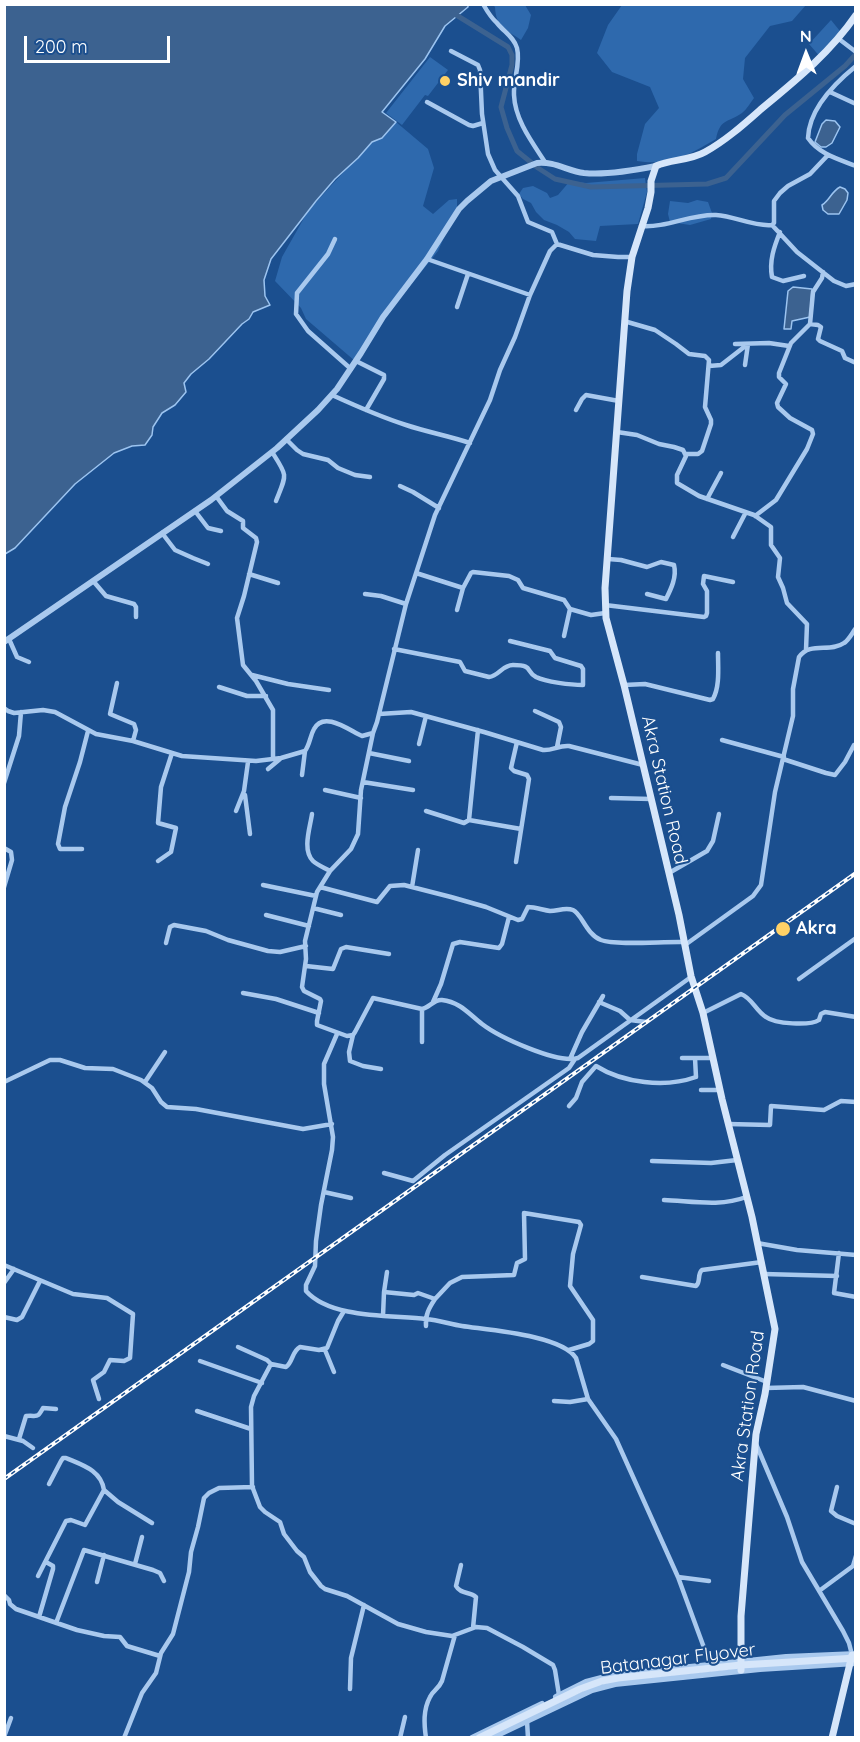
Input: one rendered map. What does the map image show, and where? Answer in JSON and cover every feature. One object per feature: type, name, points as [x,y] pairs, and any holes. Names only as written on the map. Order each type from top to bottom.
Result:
[{"type":"main road","points":[[656,166],[698,155],[733,133],[797,80],[839,39],[855,15]]},
{"type":"main road","name":"Akra Station Road","points":[[656,166],[651,181],[651,192],[632,256],[627,291],[605,609],[669,873],[691,977],[703,1013],[747,1197],[775,1329],[755,1442],[742,1606],[741,1671]]},
{"type":"main road","points":[[832,1737],[854,1659]]},
{"type":"main road","name":"Batanagar Flyover","points":[[479,1737],[580,1689],[602,1681],[741,1665],[854,1659]]},
{"type":"street","points":[[483,4],[515,43],[519,62],[514,86],[516,108],[541,162]]},
{"type":"street","points":[[839,39],[855,52]]},
{"type":"street","points":[[451,51],[480,67],[483,123],[488,154],[495,170],[518,196],[528,222],[552,232],[556,244]]},
{"type":"street","points":[[855,66],[830,92],[812,117],[808,132],[809,140],[828,155],[855,166]]},
{"type":"street","points":[[830,92],[855,104]]},
{"type":"street","points":[[427,102],[469,125],[483,123]]},
{"type":"street","points":[[772,225],[774,223],[774,201],[780,193],[810,174],[828,155]]},
{"type":"street","points":[[29,662],[17,657],[7,640],[216,496],[272,452],[332,395],[383,317],[428,259],[459,209],[478,191],[501,176],[541,162],[572,171],[589,173],[656,166]]},
{"type":"street","points":[[641,226],[658,226],[715,215],[755,224],[772,225],[797,252],[823,272],[846,286],[855,284]]},
{"type":"street","points":[[780,232],[771,257],[772,277],[783,281],[804,276]]},
{"type":"street","points":[[335,239],[328,254],[297,292],[296,314],[309,330],[351,369]]},
{"type":"street","points":[[556,244],[593,255],[632,256]]},
{"type":"street","points":[[353,1035],[337,1034],[317,1025],[320,999],[303,989],[306,946],[316,896],[330,870],[356,841],[363,782],[373,733],[406,604],[438,508],[490,400],[530,295],[550,251],[556,244]]},
{"type":"street","points":[[428,259],[530,295]]},
{"type":"street","points":[[755,516],[776,500],[813,435],[812,430],[779,410],[777,402],[786,384],[779,375],[789,346],[810,324],[813,292],[823,272]]},
{"type":"street","points":[[457,307],[468,274]]},
{"type":"street","points":[[617,432],[637,435],[683,450],[686,454],[700,454],[711,424],[705,406],[708,357],[689,354],[655,330],[624,321]]},
{"type":"street","points":[[810,324],[820,325],[819,341],[842,351],[845,358],[855,363]]},
{"type":"street","points":[[735,345],[769,343],[789,346]]},
{"type":"street","points":[[709,363],[709,366],[721,365],[748,344]]},
{"type":"street","points":[[744,364],[748,344]]},
{"type":"street","points":[[356,361],[384,375],[384,379],[366,410]]},
{"type":"street","points":[[332,395],[408,425],[470,443]]},
{"type":"street","points":[[576,410],[586,395],[619,401]]},
{"type":"street","points":[[286,439],[303,454],[328,460],[338,468],[355,475],[370,477]]},
{"type":"street","points":[[272,452],[285,476],[276,501]]},
{"type":"street","points":[[686,454],[676,475],[676,481],[691,492],[746,512],[771,527],[773,532],[771,545],[780,558],[778,577],[787,603],[807,624],[806,650]]},
{"type":"street","points":[[708,499],[721,473]]},
{"type":"street","points":[[400,486],[438,508]]},
{"type":"street","points":[[216,496],[225,510],[243,520],[243,528],[256,538],[256,548],[237,618],[243,665],[252,675],[273,710],[273,759]]},
{"type":"street","points":[[195,511],[207,528],[221,531]]},
{"type":"street","points":[[733,537],[746,512]]},
{"type":"street","points":[[162,533],[176,550],[208,564]]},
{"type":"street","points":[[608,559],[621,560],[644,567],[650,567],[657,562],[674,566],[676,572],[666,600],[647,594]]},
{"type":"street","points":[[457,610],[463,588],[473,572],[509,576],[518,580],[524,588],[564,600],[570,609],[591,615],[605,609],[704,617],[707,613],[707,591],[703,584],[704,576],[733,582]]},
{"type":"street","points":[[416,573],[463,588]]},
{"type":"street","points":[[249,574],[278,583]]},
{"type":"street","points":[[94,582],[106,596],[134,604],[136,617]]},
{"type":"street","points":[[365,594],[381,596],[406,604]]},
{"type":"street","points":[[564,636],[570,609]]},
{"type":"street","points":[[320,887],[377,902],[390,886],[404,885],[486,907],[520,920],[528,906],[552,911],[562,909],[574,911],[585,927],[603,940],[685,943],[744,903],[759,890],[775,792],[793,716],[793,689],[799,657],[809,648],[841,645],[850,637],[855,628]]},
{"type":"street","points":[[850,637],[855,642]]},
{"type":"street","points":[[394,649],[460,662],[465,671],[489,677],[493,677],[507,665],[524,666],[537,677],[561,683],[583,684],[581,666],[555,658],[550,651],[510,641]]},
{"type":"street","points":[[624,684],[645,684],[710,700],[717,691],[718,653]]},
{"type":"street","points":[[252,675],[288,684],[329,690]]},
{"type":"street","points":[[117,683],[110,714],[134,724],[136,730],[133,741]]},
{"type":"street","points":[[219,687],[247,696],[266,696]]},
{"type":"street","points":[[4,708],[11,712],[43,710],[55,712],[96,734],[133,741],[182,756],[248,762],[281,758],[305,751]]},
{"type":"street","points":[[535,711],[559,722],[561,727],[557,747]]},
{"type":"street","points":[[4,783],[20,731],[21,712]]},
{"type":"street","points":[[379,714],[411,712],[547,750],[569,746],[643,765]]},
{"type":"street","points":[[419,744],[426,716]]},
{"type":"street","points":[[302,775],[305,751],[316,726],[323,722],[340,724],[362,736],[373,733]]},
{"type":"street","points":[[469,820],[478,730]]},
{"type":"street","points":[[82,849],[60,849],[58,844],[65,807],[88,731]]},
{"type":"street","points":[[722,740],[835,775],[854,745]]},
{"type":"street","points":[[516,862],[529,779],[527,775],[511,768],[518,742]]},
{"type":"street","points":[[158,861],[171,852],[176,828],[158,823],[161,787],[172,753]]},
{"type":"street","points":[[369,753],[409,761]]},
{"type":"street","points":[[268,769],[281,758]]},
{"type":"street","points":[[236,811],[244,791],[248,762]]},
{"type":"street","points":[[363,782],[413,790]]},
{"type":"street","points":[[325,790],[361,798]]},
{"type":"street","points":[[244,791],[250,834]]},
{"type":"street","points":[[611,798],[651,799]]},
{"type":"street","points":[[426,811],[464,823],[469,820],[521,829]]},
{"type":"street","points":[[312,814],[308,848],[313,861],[330,870]]},
{"type":"street","points":[[669,873],[707,851],[713,841],[719,814]]},
{"type":"street","points":[[4,848],[11,852],[12,857],[4,887]]},
{"type":"street","points":[[412,887],[418,850]]},
{"type":"street","points":[[263,885],[316,896]]},
{"type":"street","points":[[313,908],[341,915]]},
{"type":"street","points":[[266,915],[309,926]]},
{"type":"street","points":[[432,1004],[441,984],[453,944],[460,942],[499,948],[509,917]]},
{"type":"street","points":[[166,943],[170,927],[174,925],[206,931],[228,940],[268,951],[280,952],[306,946]]},
{"type":"street","points":[[799,979],[855,939]]},
{"type":"street","points":[[306,966],[333,969],[341,949],[346,947],[389,954]]},
{"type":"street","points":[[381,1069],[350,1061],[349,1052],[353,1035],[373,998],[422,1009],[442,1000],[465,1008],[485,1026],[526,1047],[554,1057],[572,1059],[691,977]]},
{"type":"street","points":[[243,993],[276,999],[319,1012]]},
{"type":"street","points":[[703,1013],[741,994],[746,996],[765,1017],[785,1023],[814,1023],[825,1011],[855,1017]]},
{"type":"street","points":[[384,1173],[413,1181],[445,1155],[569,1068],[582,1032],[603,996]]},
{"type":"street","points":[[599,1002],[620,1011],[630,1020],[646,1022]]},
{"type":"street","points":[[422,1009],[422,1042]]},
{"type":"street","points":[[337,1034],[324,1064],[324,1084],[332,1125],[332,1150],[315,1241],[315,1266],[305,1289],[312,1297],[344,1311],[425,1318],[522,1334],[569,1350],[576,1358],[588,1399],[616,1438],[718,1673]]},
{"type":"street","points":[[145,1082],[165,1052]]},
{"type":"street","points":[[682,1058],[713,1058]]},
{"type":"street","points":[[568,1106],[576,1098],[582,1082],[596,1066],[608,1073],[628,1079],[668,1082],[696,1077],[695,1058]]},
{"type":"street","points":[[4,1082],[54,1060],[85,1068],[113,1070],[145,1082],[167,1107],[196,1108],[303,1129],[332,1125]]},
{"type":"street","points":[[701,1090],[720,1090]]},
{"type":"street","points":[[728,1124],[770,1125],[771,1107],[824,1110],[841,1101],[855,1102]]},
{"type":"street","points":[[651,1161],[711,1163],[737,1160]]},
{"type":"street","points":[[324,1192],[351,1198]]},
{"type":"street","points":[[664,1200],[729,1202],[747,1197]]},
{"type":"street","points":[[426,1326],[427,1310],[450,1283],[462,1277],[514,1275],[517,1263],[525,1259],[524,1213],[579,1222],[581,1225],[573,1254],[570,1286],[593,1320],[593,1341],[569,1350]]},
{"type":"street","points":[[757,1243],[797,1250],[855,1255]]},
{"type":"street","points":[[840,1253],[834,1293],[855,1297]]},
{"type":"street","points":[[642,1277],[696,1286],[702,1270],[762,1262]]},
{"type":"street","points":[[4,1265],[73,1294],[107,1298],[133,1314],[130,1359],[110,1360],[104,1372],[93,1380],[99,1398]]},
{"type":"street","points":[[4,1283],[14,1269]]},
{"type":"street","points":[[382,1316],[387,1272]]},
{"type":"street","points":[[764,1274],[837,1276]]},
{"type":"street","points":[[4,1317],[17,1320],[22,1317],[40,1281]]},
{"type":"street","points":[[384,1292],[414,1295],[418,1293],[435,1299]]},
{"type":"street","points":[[325,1350],[344,1311]]},
{"type":"street","points":[[238,1347],[267,1359],[272,1364],[286,1367],[289,1366],[295,1350],[300,1347],[325,1350]]},
{"type":"street","points":[[325,1350],[333,1372]]},
{"type":"street","points":[[200,1360],[262,1383]]},
{"type":"street","points":[[272,1364],[252,1402],[253,1487],[262,1510],[280,1522],[284,1534],[304,1557],[310,1572],[321,1586],[364,1605],[398,1624],[426,1632],[455,1635],[473,1628],[487,1628],[548,1662],[555,1671],[559,1695]]},
{"type":"street","points":[[723,1365],[766,1385],[803,1387],[855,1401]]},
{"type":"street","points":[[554,1401],[570,1402],[588,1399]]},
{"type":"street","points":[[20,1439],[26,1416],[39,1416],[43,1408],[56,1409]]},
{"type":"street","points":[[197,1411],[251,1429]]},
{"type":"street","points":[[4,1436],[20,1439],[33,1448]]},
{"type":"street","points":[[755,1442],[787,1516],[801,1562],[843,1631],[854,1659]]},
{"type":"street","points":[[49,1484],[60,1461],[66,1458],[96,1473],[101,1479],[104,1490],[118,1502],[152,1523]]},
{"type":"street","points":[[124,1737],[142,1693],[156,1673],[163,1648],[173,1634],[189,1572],[191,1552],[204,1498],[219,1488],[253,1487]]},
{"type":"street","points":[[837,1487],[831,1511],[855,1524]]},
{"type":"street","points":[[38,1576],[66,1521],[71,1520],[85,1526],[104,1490]]},
{"type":"street","points":[[135,1564],[142,1537]]},
{"type":"street","points":[[56,1623],[83,1552],[86,1550],[156,1571],[164,1581]]},
{"type":"street","points":[[97,1582],[104,1555]]},
{"type":"street","points":[[819,1591],[853,1566],[855,1556]]},
{"type":"street","points":[[39,1617],[53,1569],[53,1566],[46,1562]]},
{"type":"street","points":[[461,1565],[456,1586],[461,1592],[474,1594],[476,1597],[473,1628]]},
{"type":"street","points":[[678,1577],[709,1581]]},
{"type":"street","points":[[4,1595],[12,1606],[39,1617],[88,1633],[120,1637],[127,1646],[160,1656]]},
{"type":"street","points":[[350,1689],[351,1658],[364,1605]]},
{"type":"street","points":[[426,1737],[424,1722],[426,1709],[431,1695],[439,1688],[442,1681],[455,1635]]},
{"type":"street","points":[[472,1737],[600,1677],[786,1657],[854,1659]]},
{"type":"street","points":[[491,1737],[604,1686],[854,1659]]},
{"type":"street","points":[[400,1737],[405,1717]]},
{"type":"street","points":[[4,1737],[11,1718]]},
{"type":"street","points":[[527,1721],[528,1737]]},
{"type":"shaded area","points":[[5,4],[468,5],[468,7],[445,26],[425,59],[382,112],[396,122],[382,138],[372,142],[335,179],[271,259],[264,280],[265,296],[270,305],[253,312],[249,319],[209,359],[191,374],[184,383],[186,392],[175,405],[162,413],[145,445],[132,446],[114,453],[75,484],[15,548],[5,554]]},
{"type":"shaded area","points":[[493,5],[525,5],[531,15],[528,28],[521,40],[500,24]]},
{"type":"shaded area","points":[[622,5],[806,5],[792,21],[770,26],[745,58],[743,79],[754,98],[744,111],[722,125],[716,139],[679,158],[649,162],[637,161],[637,154],[645,124],[659,108],[650,87],[612,72],[597,53],[608,25]]},
{"type":"shaded area","points":[[831,20],[844,36],[822,59],[809,44]]},
{"type":"shaded area","points":[[430,57],[448,70],[402,125],[386,113]]},
{"type":"shaded area","points":[[826,120],[835,121],[840,127],[832,143],[821,147],[815,142]]},
{"type":"shaded area","points":[[396,122],[428,149],[434,168],[423,206],[433,214],[449,200],[457,199],[457,208],[438,251],[393,307],[355,361],[306,319],[301,308],[275,281],[282,257],[308,211],[372,141],[382,138]]},
{"type":"shaded area","points":[[645,178],[647,192],[638,224],[600,226],[596,241],[575,239],[569,232],[544,220],[531,203],[519,194],[523,188],[533,186],[547,193],[550,198],[558,195],[570,181],[586,183]]},
{"type":"shaded area","points":[[840,187],[848,193],[847,200],[839,214],[828,214],[823,210],[822,205]]},
{"type":"shaded area","points":[[697,200],[708,202],[712,213],[711,219],[690,225],[670,222],[668,214],[670,201],[688,203]]},
{"type":"shaded area","points":[[793,287],[812,289],[810,317],[792,321],[791,329],[784,329],[788,291]]},
{"type":"waterway","points":[[453,13],[508,47],[512,55],[512,65],[501,107],[517,151],[555,179],[591,187],[707,184],[726,178],[785,115],[845,66],[856,54]]},
{"type":"railway","points":[[4,1479],[856,873]]},
{"type":"place","name":"Shiv mandir","points":[[445,81]]},
{"type":"place","name":"Akra","points":[[783,929]]}]
